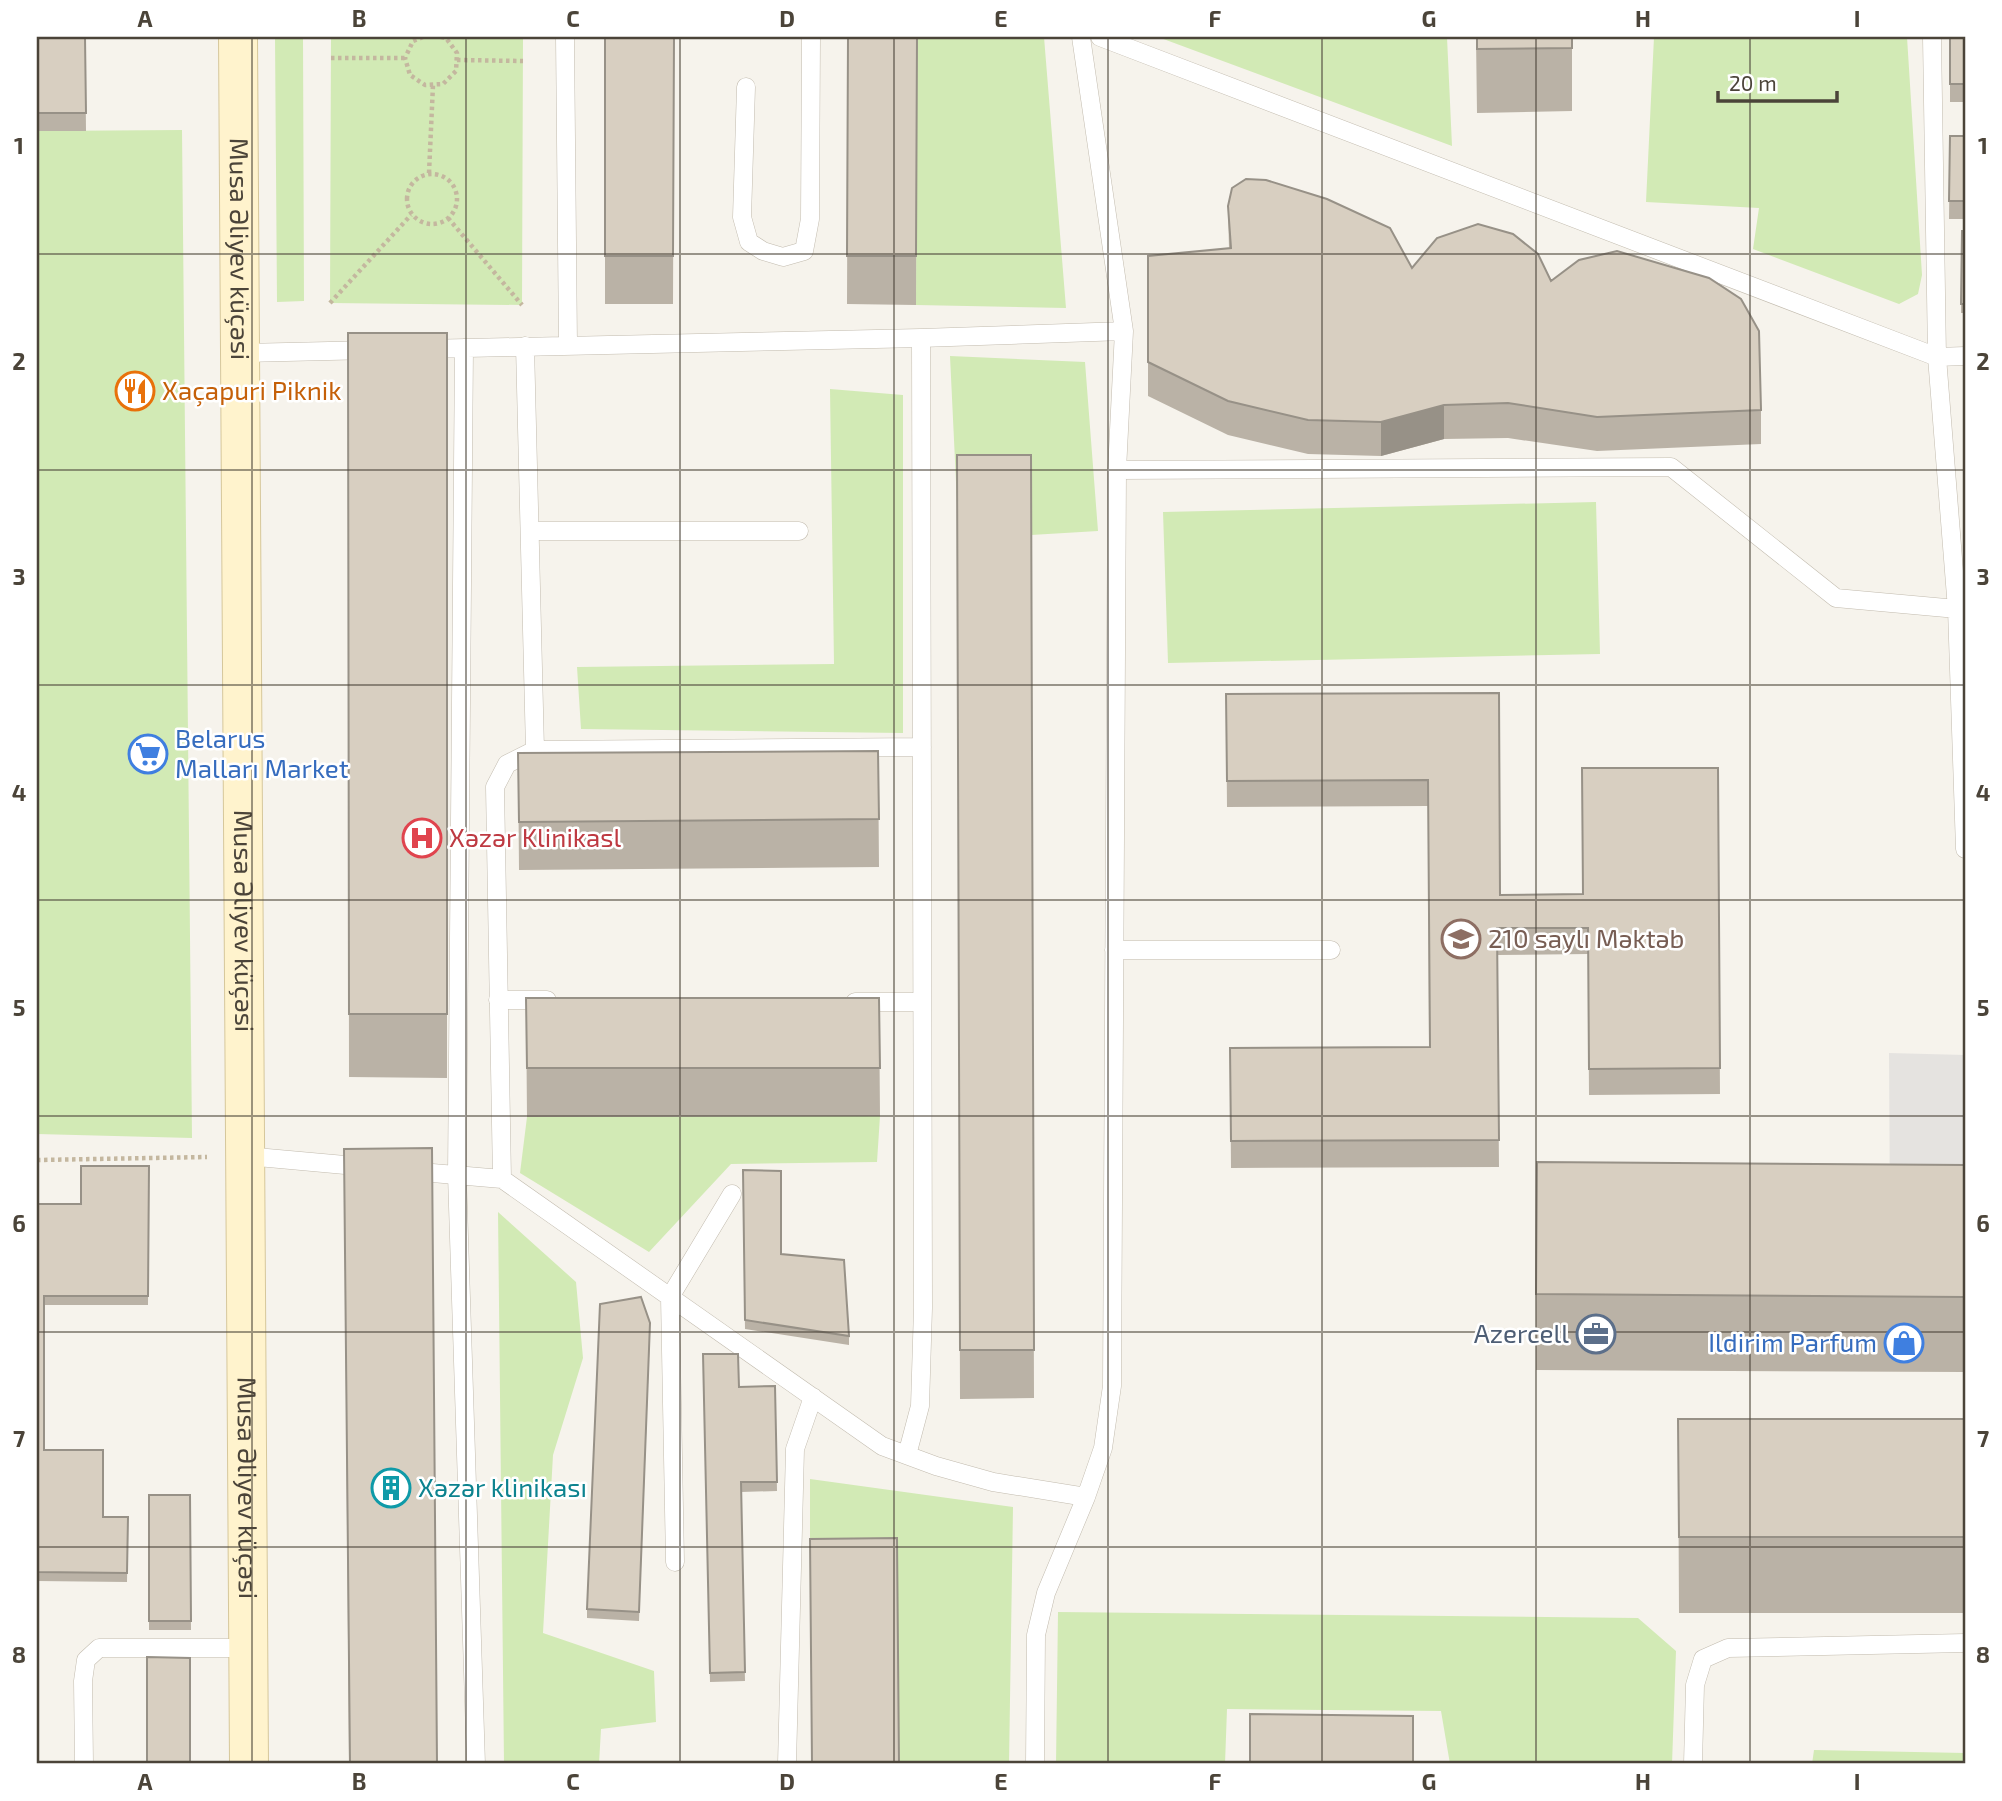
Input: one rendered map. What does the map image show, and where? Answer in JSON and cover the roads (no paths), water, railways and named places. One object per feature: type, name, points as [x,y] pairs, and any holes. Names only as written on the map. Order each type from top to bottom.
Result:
[{"type":"street","name":"Musa Əliyev küçəsi","points":[[238,37],[250,1764]]},
{"type":"lane","points":[[565,37],[568,346]]},
{"type":"lane","points":[[746,87],[743,217],[749,242],[763,251],[783,257],[804,251],[810,219],[811,37]]},
{"type":"lane","points":[[1035,1764],[1036,1635],[1046,1593],[1086,1497],[1103,1448],[1112,1386],[1117,470],[1124,331],[1081,37]]},
{"type":"lane","points":[[1100,37],[1937,356],[1965,356]]},
{"type":"lane","points":[[1932,37],[1937,356],[1957,609],[1965,849]]},
{"type":"lane","points":[[411,349],[1124,331]]},
{"type":"lane","points":[[907,1455],[920,1406],[923,1308],[921,338]]},
{"type":"lane","points":[[525,346],[535,750]]},
{"type":"lane","points":[[464,348],[457,1175],[476,1764]]},
{"type":"lane","points":[[239,353],[384,350]]},
{"type":"lane","points":[[1117,470],[1671,467],[1836,598],[1957,609]]},
{"type":"lane","points":[[530,531],[799,531]]},
{"type":"lane","points":[[502,1179],[495,787],[507,764],[535,750],[922,747]]},
{"type":"lane","points":[[1114,950],[1331,950]]},
{"type":"lane","points":[[498,1000],[567,1000]]},
{"type":"lane","points":[[840,1002],[922,1002]]},
{"type":"lane","points":[[245,1156],[502,1179],[882,1446],[993,1482],[1086,1497]]},
{"type":"lane","points":[[676,1562],[670,1297],[732,1194]]},
{"type":"lane","points":[[788,1764],[794,1449],[813,1397]]},
{"type":"lane","points":[[1693,1764],[1695,1685],[1703,1659],[1728,1648],[1965,1643]]},
{"type":"lane","points":[[84,1764],[83,1681],[86,1660],[99,1648],[249,1648]]},
{"type":"place","name":"Xaçapuri Piknik","points":[[135,391]]},
{"type":"place","name":"Belarus Malları Market","points":[[148,754]]},
{"type":"place","name":"Xəzər Klinikasl","points":[[422,838]]},
{"type":"place","name":"210 saylı Məktəb","points":[[1461,939]]},
{"type":"place","name":"Azercell","points":[[1596,1334]]},
{"type":"place","name":"Ildirim Parfum","points":[[1904,1343]]},
{"type":"place","name":"Xəzər klinikası","points":[[391,1488]]}]
